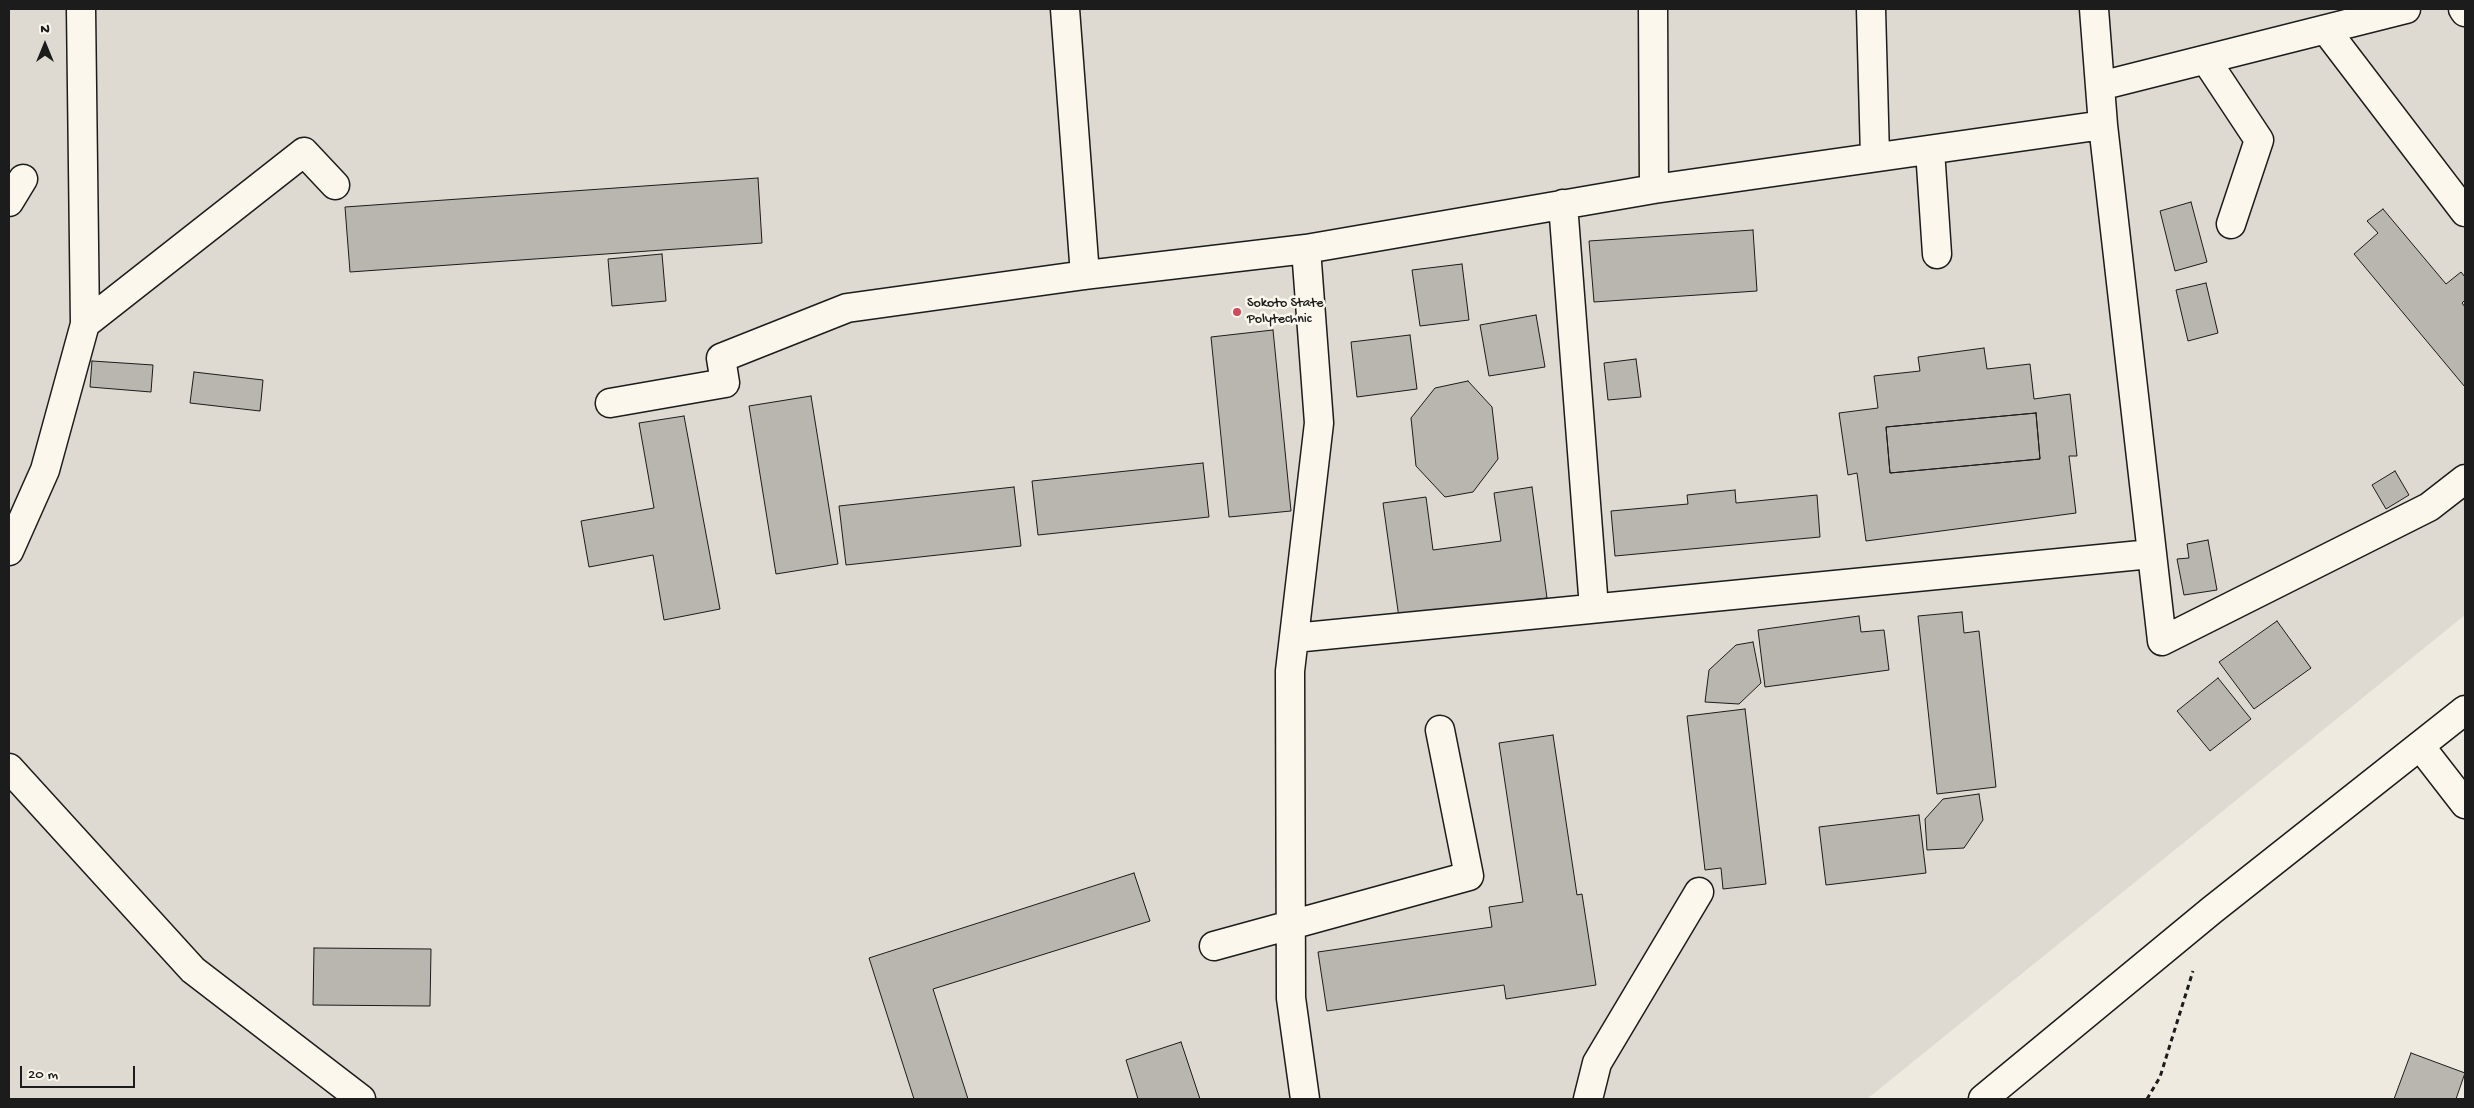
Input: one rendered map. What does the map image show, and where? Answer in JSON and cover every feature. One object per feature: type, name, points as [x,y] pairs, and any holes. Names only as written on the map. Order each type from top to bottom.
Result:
[{"type":"street","points":[[9,551],[45,470],[85,324],[81,9]]},
{"type":"street","points":[[1065,9],[1085,274]]},
{"type":"street","points":[[1653,9],[1654,189]]},
{"type":"street","points":[[1871,9],[1875,157]]},
{"type":"street","points":[[2094,9],[2103,125],[2162,641],[2429,508],[2465,479]]},
{"type":"street","points":[[2100,86],[2406,9]]},
{"type":"street","points":[[2326,30],[2465,212]]},
{"type":"street","points":[[2206,60],[2258,140],[2231,224]]},
{"type":"street","points":[[610,403],[725,383],[721,358],[848,308],[1085,274],[1306,248],[1654,189],[2103,125]]},
{"type":"street","points":[[1930,150],[1937,254]]},
{"type":"street","points":[[85,324],[304,152],[335,185]]},
{"type":"street","points":[[9,202],[23,179]]},
{"type":"street","points":[[1563,204],[1594,608]]},
{"type":"street","points":[[1305,1099],[1291,998],[1290,672],[1319,423],[1306,248]]},
{"type":"street","points":[[1294,638],[2151,554]]},
{"type":"street","points":[[1983,1099],[2212,910],[2465,710]]},
{"type":"street","points":[[1214,946],[1469,876],[1440,730]]},
{"type":"street","points":[[2420,746],[2465,804]]},
{"type":"street","points":[[9,768],[193,970],[361,1099]]},
{"type":"street","points":[[1588,1099],[1597,1063],[1699,892]]},
{"type":"path","points":[[2146,1099],[2160,1077],[2195,966]]},
{"type":"shaded area","name":"Sokoto State Polytechnic","points":[[9,9],[2465,9],[2465,615],[1867,1099],[9,1099]]},
{"type":"building","points":[[758,178],[762,243],[350,272],[345,207]]},
{"type":"building","points":[[2191,202],[2207,262],[2175,271],[2160,211]]},
{"type":"building","points":[[2383,209],[2446,284],[2461,272],[2465,277],[2465,300],[2462,303],[2465,307],[2465,387],[2354,254],[2378,233],[2367,221]]},
{"type":"building","points":[[1753,230],[1757,291],[1594,302],[1589,241]]},
{"type":"building","points":[[662,254],[666,301],[612,306],[608,259]]},
{"type":"building","points":[[1462,264],[1469,320],[1420,326],[1412,270]]},
{"type":"building","points":[[2206,283],[2218,333],[2188,341],[2176,290]]},
{"type":"building","points":[[1536,315],[1545,367],[1489,376],[1480,325]]},
{"type":"building","points":[[1273,330],[1291,511],[1229,517],[1211,337]]},
{"type":"building","points":[[1410,335],[1417,389],[1357,397],[1351,342]]},
{"type":"building","points":[[1984,348],[1987,369],[2030,364],[2034,399],[2070,394],[2077,456],[2069,456],[2076,513],[1866,541],[1857,473],[1848,475],[1839,413],[1878,408],[1874,376],[1920,371],[1918,357]],"holes":[[[2036,413],[2040,459],[1890,473],[1886,427]]]},
{"type":"building","points":[[1636,359],[1641,397],[1608,400],[1604,363]]},
{"type":"building","points":[[92,361],[153,365],[151,392],[90,387]]},
{"type":"building","points":[[194,372],[263,380],[260,411],[190,403]]},
{"type":"building","points":[[1468,381],[1492,407],[1498,459],[1473,492],[1445,497],[1416,466],[1411,418],[1435,388]]},
{"type":"building","points":[[811,396],[838,564],[776,574],[749,406]]},
{"type":"building","points":[[2036,413],[2040,459],[1890,473],[1886,427]]},
{"type":"building","points":[[684,416],[720,609],[664,620],[653,555],[589,567],[581,521],[654,508],[639,423]]},
{"type":"building","points":[[1203,463],[1209,517],[1038,535],[1032,481]]},
{"type":"building","points":[[2395,471],[2409,495],[2386,509],[2372,485]]},
{"type":"building","points":[[1014,487],[1021,546],[846,565],[839,506]]},
{"type":"building","points":[[1532,487],[1547,598],[1399,618],[1383,503],[1426,497],[1433,550],[1501,541],[1494,493]]},
{"type":"building","points":[[1735,490],[1736,503],[1817,495],[1820,537],[1615,556],[1611,511],[1688,504],[1687,495]]},
{"type":"building","points":[[2208,540],[2217,590],[2184,595],[2177,559],[2189,558],[2187,544]]},
{"type":"building","points":[[1962,612],[1964,633],[1979,631],[1996,787],[1937,794],[1918,616]]},
{"type":"building","points":[[1859,616],[1861,632],[1884,630],[1889,670],[1765,687],[1758,630]]},
{"type":"building","points":[[2277,621],[2311,668],[2254,709],[2219,662]]},
{"type":"building","points":[[1753,642],[1761,683],[1739,704],[1705,702],[1709,670],[1736,645]]},
{"type":"building","points":[[2218,678],[2251,719],[2210,751],[2177,711]]},
{"type":"building","points":[[1745,709],[1766,884],[1723,889],[1721,868],[1705,870],[1687,716]]},
{"type":"building","points":[[1553,735],[1577,895],[1582,894],[1596,985],[1506,999],[1504,985],[1327,1011],[1318,952],[1492,927],[1489,907],[1523,902],[1499,743]]},
{"type":"building","points":[[1979,794],[1983,820],[1964,848],[1927,850],[1925,819],[1943,799]]},
{"type":"building","points":[[1919,815],[1926,873],[1826,885],[1819,827]]},
{"type":"building","points":[[1134,873],[1150,921],[933,989],[968,1099],[914,1099],[869,958]]},
{"type":"building","points":[[314,948],[431,949],[430,1006],[313,1005]]},
{"type":"building","points":[[1181,1042],[1200,1099],[1138,1099],[1126,1060]]},
{"type":"building","points":[[2411,1053],[2465,1073],[2456,1099],[2394,1099]]},
{"type":"place","name":"Sokoto State Polytechnic","points":[[1237,312]]}]
